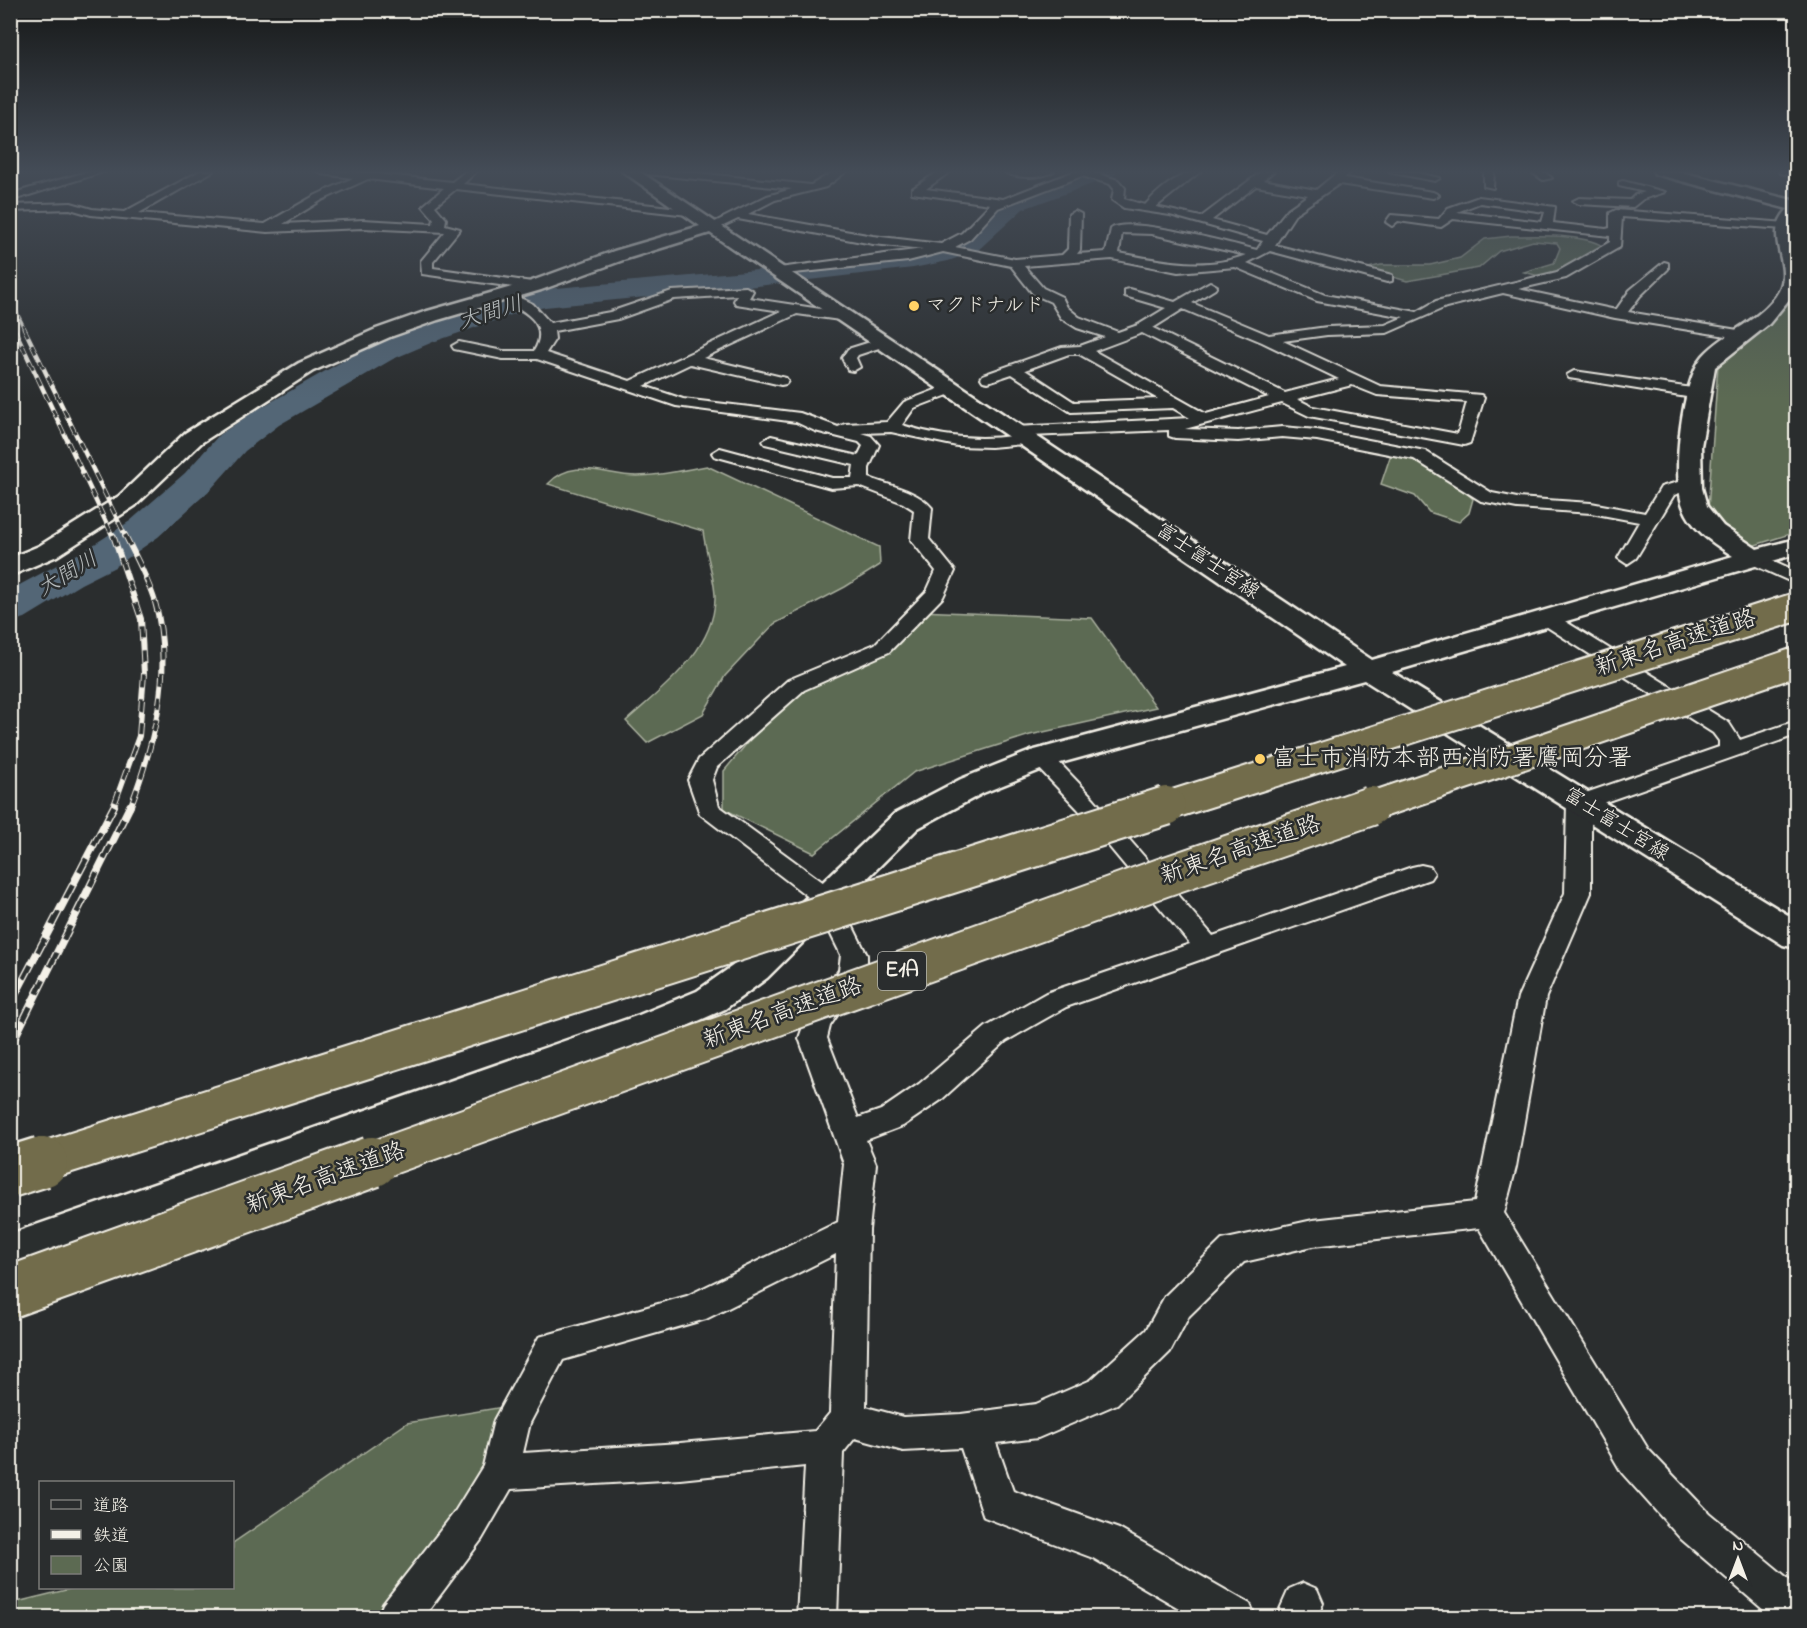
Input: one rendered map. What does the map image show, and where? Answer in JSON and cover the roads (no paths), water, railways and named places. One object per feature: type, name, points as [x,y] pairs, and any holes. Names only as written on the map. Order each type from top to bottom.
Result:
[{"type":"highway","name":"新東名高速道路","points":[[10,1172],[1797,607]]},
{"type":"highway","name":"新東名高速道路","points":[[10,1292],[1153,881],[1797,662]]},
{"type":"street","points":[[439,247],[427,261],[426,271],[535,286]]},
{"type":"street","points":[[10,568],[48,551],[127,501],[193,438],[306,367],[382,333],[517,301],[535,286],[647,247]]},
{"type":"street","name":"富士富士宮線","points":[[742,247],[1368,670],[1579,803],[1797,936]]},
{"type":"street","points":[[934,247],[1016,263],[1112,255],[1159,265],[1195,268],[1236,263],[1266,247],[1387,278]]},
{"type":"street","points":[[1065,260],[1074,247]]},
{"type":"street","points":[[1112,255],[1114,247]]},
{"type":"street","points":[[1267,339],[1328,331],[1387,329],[1441,304],[1561,274],[1611,247]]},
{"type":"street","points":[[1786,247],[1795,270],[1788,289],[1745,335],[1713,355],[1705,367],[1699,394],[1688,484],[1694,504],[1704,521],[1752,557],[1797,578]]},
{"type":"street","points":[[784,276],[908,257],[943,248]]},
{"type":"street","points":[[1016,263],[1038,291],[1057,300],[1059,308],[1080,324],[1119,337]]},
{"type":"street","points":[[1236,263],[1322,298],[1419,316]]},
{"type":"street","points":[[1144,271],[1159,265]]},
{"type":"street","points":[[1620,314],[1635,293],[1664,266]]},
{"type":"street","points":[[988,378],[1067,350],[1082,350],[1143,328],[1210,286]]},
{"type":"street","points":[[1503,290],[1620,314],[1745,335]]},
{"type":"street","points":[[547,328],[613,316],[672,294],[746,291],[741,301],[847,317]]},
{"type":"street","points":[[1130,293],[1181,306],[1267,339],[1377,390],[1476,398],[1464,440],[1309,411],[1143,328]]},
{"type":"street","points":[[517,301],[547,328],[548,339],[538,355]]},
{"type":"street","points":[[629,387],[794,310]]},
{"type":"street","points":[[853,367],[849,358],[852,352],[883,342]]},
{"type":"street","points":[[459,346],[503,355],[538,355],[681,403],[731,407],[800,418],[831,430],[865,439],[871,445],[862,472],[846,484],[831,483],[720,453]]},
{"type":"street","points":[[1082,350],[1204,419]]},
{"type":"street","points":[[688,359],[781,381],[731,407]]},
{"type":"street","points":[[1013,368],[1071,407],[1174,403]]},
{"type":"street","points":[[1574,375],[1699,394]]},
{"type":"street","points":[[831,430],[892,427],[922,438],[995,443],[1019,436],[1181,425],[1353,380]]},
{"type":"street","points":[[892,427],[909,405],[951,389]]},
{"type":"street","points":[[1140,428],[1190,435],[1282,432],[1317,435],[1419,455],[1487,497],[1517,503],[1591,508],[1652,519]]},
{"type":"street","points":[[771,441],[862,472],[922,508],[921,540],[946,571],[936,593],[882,648],[796,685],[707,764],[700,780],[708,809],[826,897],[854,955],[852,971],[816,1025],[813,1038],[860,1164],[837,1433],[817,1617]]},
{"type":"street","points":[[1627,558],[1667,491],[1688,484]]},
{"type":"street","points":[[10,1253],[653,1025],[711,1000],[754,969],[906,821],[972,786],[1022,768],[1042,758],[1548,620],[1752,557],[1797,546]]},
{"type":"street","points":[[1548,620],[1720,728],[1730,741],[1730,751]]},
{"type":"street","points":[[1797,728],[1579,803],[1578,893],[1532,997],[1500,1167],[1488,1214],[1635,1461],[1695,1526],[1786,1602],[1797,1617]]},
{"type":"street","points":[[1042,758],[1086,804],[1208,947]]},
{"type":"street","points":[[849,1134],[892,1118],[930,1092],[996,1034],[1056,1000],[1421,873]]},
{"type":"street","points":[[500,1472],[680,1461],[837,1433],[903,1434],[974,1429],[1038,1421],[1104,1392],[1158,1341],[1177,1306],[1234,1250],[1313,1233],[1488,1214]]},
{"type":"street","points":[[396,1617],[468,1526],[500,1472],[512,1420],[551,1348],[694,1309],[853,1230]]},
{"type":"street","points":[[974,1429],[998,1504],[1105,1544],[1236,1617]]},
{"type":"waterway","name":"大間川","points":[[10,609],[66,575],[101,558],[144,529],[198,481],[232,443],[267,418],[382,352],[422,335],[505,307],[545,298],[757,278],[913,260],[948,253],[963,247]]},
{"type":"railway","points":[[10,299],[25,330]]},
{"type":"railway","points":[[10,321],[14,330]]},
{"type":"railway","points":[[14,328],[113,537]]},
{"type":"railway","points":[[24,328],[126,537]]},
{"type":"railway","points":[[113,535],[141,619],[144,674],[139,736],[113,808]]},
{"type":"railway","points":[[125,535],[155,602],[162,654],[159,706],[147,759],[130,808]]},
{"type":"railway","points":[[10,1047],[130,806]]},
{"type":"railway","points":[[10,1005],[113,808]]},
{"type":"place","name":"マクドナルド","points":[[914,306]]},
{"type":"place","name":"富士市消防本部西消防署鷹岡分署","points":[[1260,759]]}]
